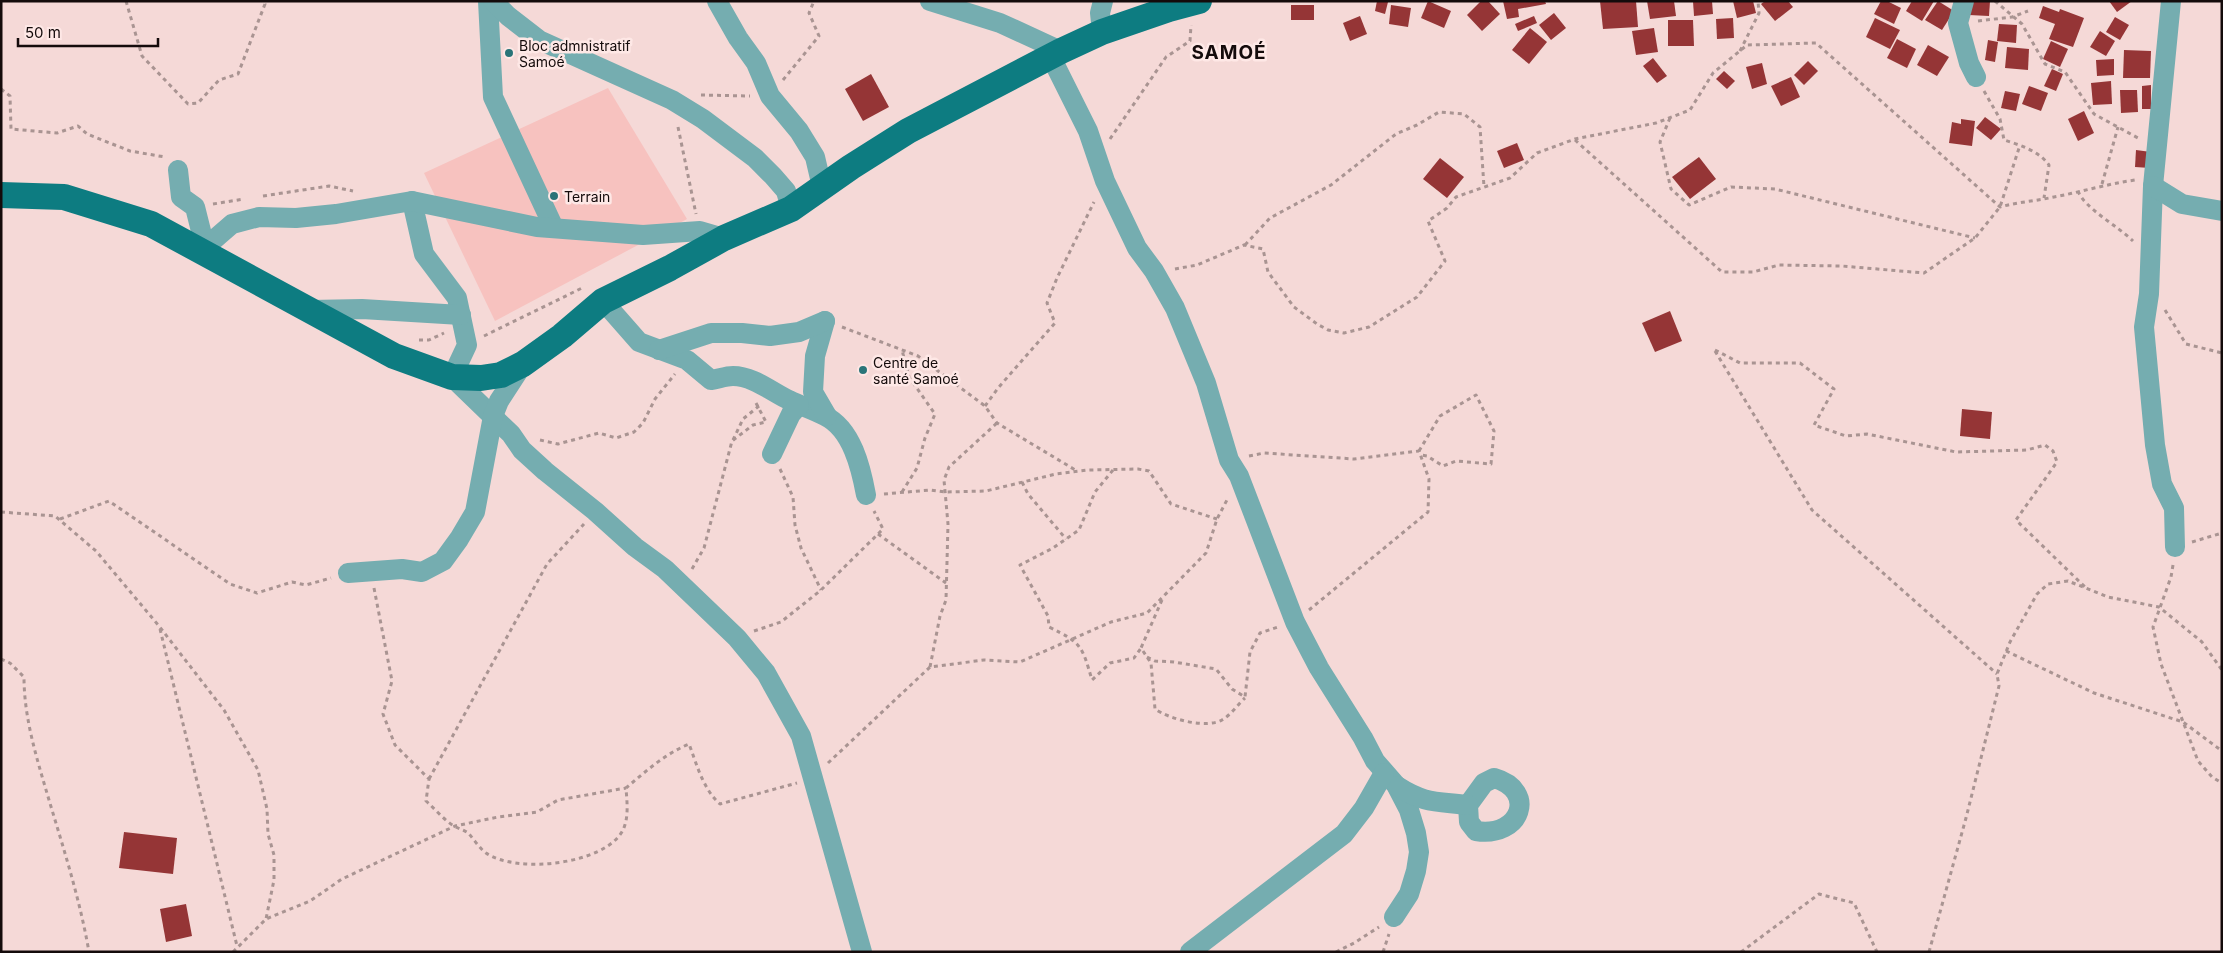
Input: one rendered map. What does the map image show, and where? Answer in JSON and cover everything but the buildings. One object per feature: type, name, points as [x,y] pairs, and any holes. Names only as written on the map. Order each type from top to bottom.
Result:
[{"type":"main road","points":[[1,195],[64,197],[151,224],[204,249],[394,356],[452,377],[481,378],[501,376],[523,364],[562,336],[594,294],[670,268],[712,235],[791,209],[822,186],[902,134],[1056,54],[1102,32],[1167,5],[1196,2]]},
{"type":"street","points":[[488,1],[493,97],[554,228]]},
{"type":"street","points":[[493,1],[508,16],[539,40],[672,100],[703,119],[755,158],[786,191],[791,209]]},
{"type":"street","points":[[717,1],[738,38],[756,63],[770,96],[799,130],[815,157],[822,186]]},
{"type":"street","points":[[930,1],[1000,23],[1056,54],[1088,131],[1105,181],[1137,248],[1154,272],[1175,308],[1206,383],[1234,468],[1295,622],[1319,668],[1363,738],[1374,761],[1390,779],[1409,810],[1419,852],[1409,894],[1394,917]]},
{"type":"street","points":[[1102,32],[1100,12],[1103,1]]},
{"type":"street","points":[[1964,1],[1958,23],[1969,63],[1976,77]]},
{"type":"street","points":[[2171,1],[2154,182],[2149,294],[2144,327],[2155,445],[2162,484],[2174,508],[2175,547]]},
{"type":"street","points":[[178,170],[181,197],[195,207],[204,249],[232,224],[259,217],[296,218],[336,214],[412,201],[554,228],[643,235],[712,235]]},
{"type":"street","points":[[2154,182],[2182,204],[2222,211]]},
{"type":"street","points":[[412,201],[424,254],[457,298],[467,345],[452,377],[511,434],[522,450],[545,471],[596,511],[635,548],[665,569],[737,638],[766,673],[781,698],[801,736],[837,870],[862,952]]},
{"type":"street","points":[[594,294],[639,342],[687,360],[711,380],[732,376],[745,378],[775,393],[795,410],[826,416]]},
{"type":"street","points":[[310,310],[362,308],[462,321]]},
{"type":"street","points":[[659,350],[710,333],[742,333],[770,336],[799,332],[825,321]]},
{"type":"street","points":[[825,321],[815,356],[813,392],[826,416],[844,433],[853,450],[866,495]]},
{"type":"street","points":[[348,573],[402,569],[422,572],[443,561],[460,539],[475,512],[493,416],[499,401],[523,364]]},
{"type":"street","points":[[772,454],[775,445],[795,410]]},
{"type":"street","points":[[1390,779],[1415,798],[1468,805]]},
{"type":"street","points":[[1190,952],[1344,834],[1390,779]]},
{"type":"path","points":[[126,1],[142,56],[188,104],[198,103],[219,80],[238,74],[265,4],[262,1]]},
{"type":"path","points":[[693,95],[770,96],[819,36],[808,13],[814,1]]},
{"type":"path","points":[[1740,52],[1759,13],[1758,1]]},
{"type":"path","points":[[1995,1],[2022,24],[2045,64],[2064,72],[2094,114],[2157,148]]},
{"type":"path","points":[[1096,154],[1111,139],[1166,57],[1190,41],[1196,2]]},
{"type":"path","points":[[1958,23],[2012,16],[2028,11]]},
{"type":"path","points":[[1245,246],[1263,249],[1268,272],[1294,307],[1317,324],[1328,330],[1344,333],[1369,327],[1417,298],[1445,261],[1428,221],[1447,208],[1456,197],[1510,178],[1536,153],[1575,140],[1656,123],[1690,110],[1713,73],[1747,45],[1816,42],[2000,207]]},
{"type":"path","points":[[1976,77],[2000,119],[2004,140],[2020,145],[2044,158],[2049,165],[2044,198]]},
{"type":"path","points":[[1,89],[10,96],[11,129],[58,132],[78,126],[86,134],[130,151],[165,156],[178,170]]},
{"type":"path","points":[[672,100],[712,235]]},
{"type":"path","points":[[1154,272],[1197,265],[1245,246],[1270,218],[1331,185],[1396,134],[1417,125],[1439,112],[1464,114],[1480,127],[1484,187]]},
{"type":"path","points":[[1671,117],[1660,142],[1671,189],[1689,205],[1731,187],[1775,189],[1975,238]]},
{"type":"path","points":[[2102,185],[2118,127]]},
{"type":"path","points":[[1575,140],[1722,272],[1753,272],[1779,265],[1842,266],[1924,274],[1975,238],[2000,207],[2020,145]]},
{"type":"path","points":[[986,406],[998,388],[1056,323],[1047,303],[1057,278],[1105,181]]},
{"type":"path","points":[[2000,207],[2102,185],[2154,182]]},
{"type":"path","points":[[262,197],[329,186],[357,191]]},
{"type":"path","points":[[2078,190],[2081,200],[2121,229],[2150,260]]},
{"type":"path","points":[[195,207],[252,198]]},
{"type":"path","points":[[412,340],[429,340],[462,321],[484,336],[594,294]]},
{"type":"path","points":[[2149,294],[2166,310],[2186,344],[2222,353]]},
{"type":"path","points":[[825,321],[918,356],[986,406],[997,423],[1077,472]]},
{"type":"path","points":[[902,349],[909,377],[935,414],[917,468],[902,492]]},
{"type":"path","points":[[1997,674],[1812,510],[1715,350],[1740,363],[1800,363],[1834,389],[1814,425],[1846,436],[1866,434],[1956,452],[2028,450],[2045,445],[2053,450],[2057,462],[2016,520],[2086,587]]},
{"type":"path","points":[[511,434],[519,434],[558,444],[599,433],[616,438],[634,432],[643,423],[655,399],[687,360]]},
{"type":"path","points":[[745,378],[766,422],[772,454],[793,497],[795,525],[801,548],[821,590]]},
{"type":"path","points":[[704,548],[732,441],[743,419],[775,393]]},
{"type":"path","points":[[930,667],[984,660],[1020,662],[1111,622],[1147,613],[1206,554],[1234,468],[1264,453],[1354,459],[1420,453],[1443,466],[1456,461],[1491,464],[1494,431],[1476,395],[1440,416],[1420,453],[1429,479],[1428,512],[1295,622],[1260,633],[1250,652],[1245,697],[1222,720],[1204,723],[1166,716],[1155,709],[1151,663],[1141,648]]},
{"type":"path","points":[[732,441],[753,425],[766,422],[795,410]]},
{"type":"path","points":[[233,952],[266,919],[310,901],[342,879],[455,826],[498,817],[537,812],[558,800],[626,788],[673,751],[689,744],[704,784],[720,804],[814,779],[841,749],[874,721],[930,667],[940,616],[946,600],[948,524],[944,480],[949,467],[997,423]]},
{"type":"path","points":[[737,638],[781,622],[821,590],[883,529],[866,495],[930,490],[945,492],[986,491],[1056,474],[1138,469],[1148,471],[1171,504],[1217,519]]},
{"type":"path","points":[[1113,470],[1095,492],[1079,530],[1020,565],[1048,616],[1050,627],[1074,639],[1084,651],[1092,680],[1110,663],[1134,658],[1141,648],[1162,599]]},
{"type":"path","points":[[1022,482],[1028,494],[1066,539]]},
{"type":"path","points":[[59,519],[109,501],[230,584],[257,593],[292,582],[306,585],[348,573]]},
{"type":"path","points":[[596,511],[547,564],[429,778],[426,801],[455,826],[466,831],[486,853],[502,859],[544,865],[584,858],[610,843],[622,830],[627,811],[626,788]]},
{"type":"path","points":[[1,512],[55,516],[96,551],[159,626],[224,710],[258,770],[267,809],[268,834],[274,855],[274,880],[266,919]]},
{"type":"path","points":[[2222,533],[2175,547],[2172,577],[2153,627],[2161,664],[2198,761],[2212,778],[2222,783]]},
{"type":"path","points":[[878,534],[946,583]]},
{"type":"path","points":[[371,570],[392,682],[383,714],[395,745],[429,778]]},
{"type":"path","points":[[1929,952],[1966,818],[1999,686],[1997,674],[2006,652],[2037,594],[2048,584],[2068,581],[2086,587],[2108,598],[2159,607],[2202,642],[2222,670]]},
{"type":"path","points":[[159,626],[237,947]]},
{"type":"path","points":[[2006,652],[2094,693],[2182,722],[2222,751]]},
{"type":"path","points":[[1147,657],[1155,661],[1216,669],[1232,688],[1245,697]]},
{"type":"path","points":[[1,659],[10,663],[24,676],[24,692],[32,741],[74,885],[89,952]]},
{"type":"path","points":[[1741,952],[1819,894],[1854,903],[1877,952]]},
{"type":"path","points":[[1336,952],[1354,943],[1394,917]]},
{"type":"shaded area","name":"Terrain","points":[[608,88],[687,219],[495,321],[424,173]]},
{"type":"place","name":"Bloc admnistratif Samoé","points":[[509,53]]},
{"type":"place","name":"Terrain","points":[[554,196]]},
{"type":"place","name":"Centre de santé Samoé","points":[[863,370]]},
{"type":"district","name":"SAMOÉ","points":[[1229,52]]}]
